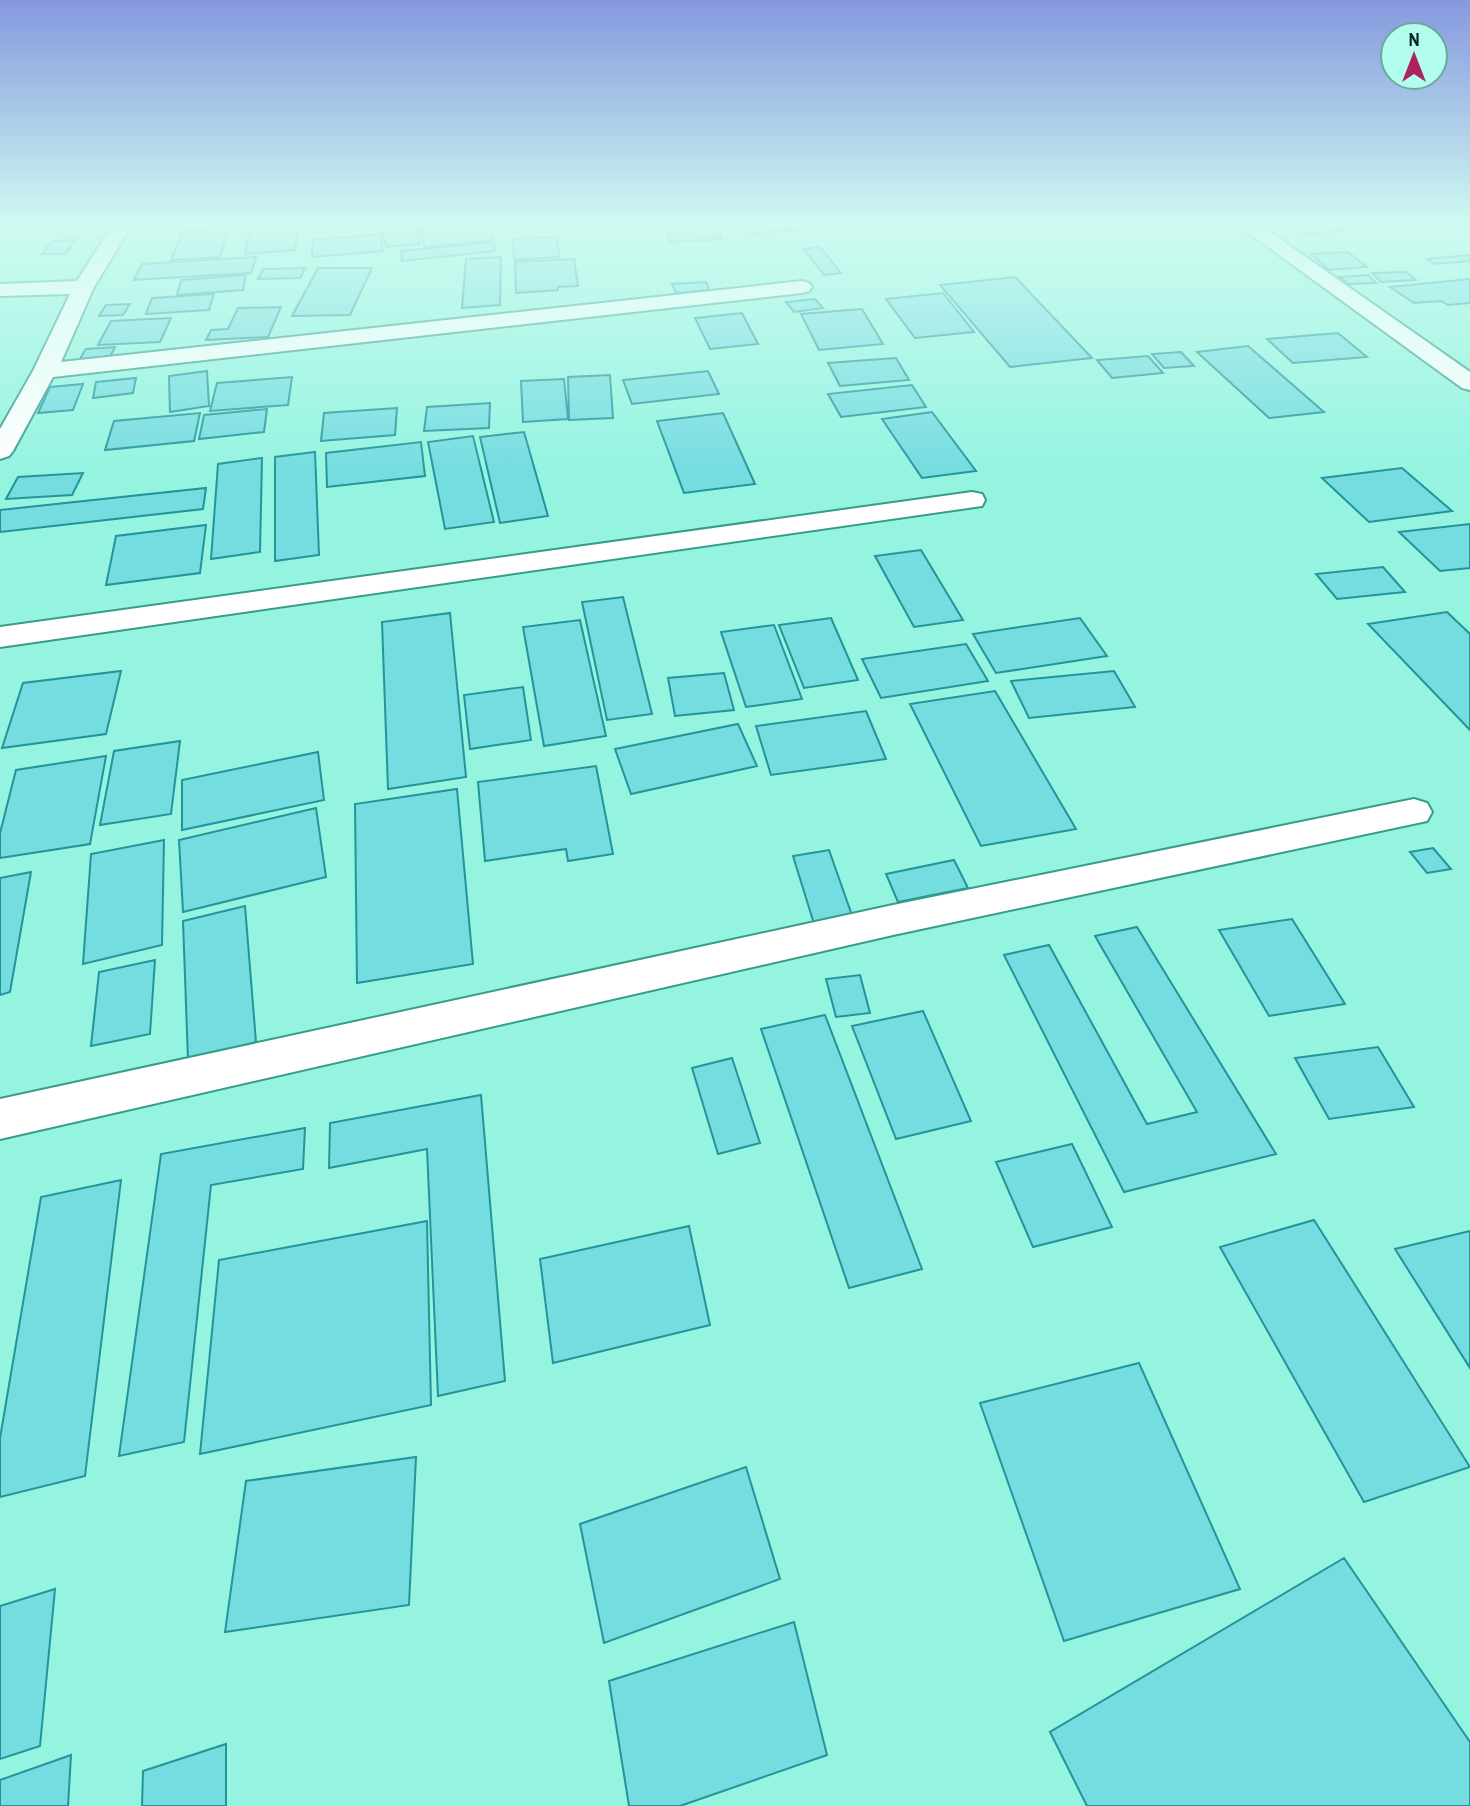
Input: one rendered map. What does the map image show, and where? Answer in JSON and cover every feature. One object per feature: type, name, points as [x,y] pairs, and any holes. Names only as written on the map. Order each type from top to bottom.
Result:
[{"type":"street","points":[[0,451],[46,371],[76,304]]},
{"type":"street","points":[[46,371],[646,304]]},
{"type":"street","points":[[1359,304],[1470,383]]},
{"type":"street","points":[[0,637],[972,500]]},
{"type":"street","points":[[0,1119],[893,920],[1414,812]]},
{"type":"building","points":[[130,304],[123,315],[99,316],[106,305]]},
{"type":"building","points":[[150,304],[211,304],[209,310],[146,314]]},
{"type":"building","points":[[298,304],[355,304],[350,315],[292,316]]},
{"type":"building","points":[[462,304],[500,304],[500,305],[462,308]]},
{"type":"building","points":[[788,304],[820,304],[823,308],[794,312]]},
{"type":"building","points":[[890,304],[952,304],[974,332],[915,338]]},
{"type":"building","points":[[956,304],[1041,304],[1092,358],[1010,367]]},
{"type":"building","points":[[281,307],[268,337],[206,340],[211,330],[228,329],[238,308]]},
{"type":"building","points":[[862,309],[883,344],[819,350],[801,314]]},
{"type":"building","points":[[742,313],[758,344],[710,349],[695,318]]},
{"type":"building","points":[[171,318],[160,342],[98,345],[111,321]]},
{"type":"building","points":[[1338,333],[1367,357],[1293,363],[1267,339]]},
{"type":"building","points":[[1248,346],[1324,412],[1269,418],[1197,352]]},
{"type":"building","points":[[115,347],[108,361],[78,362],[86,349]]},
{"type":"building","points":[[1181,352],[1194,366],[1164,368],[1152,354]]},
{"type":"building","points":[[1148,356],[1163,373],[1112,378],[1097,360]]},
{"type":"building","points":[[896,358],[909,380],[840,386],[828,363]]},
{"type":"building","points":[[207,371],[209,406],[170,412],[169,376]]},
{"type":"building","points":[[708,371],[719,394],[632,404],[623,380]]},
{"type":"building","points":[[610,375],[613,418],[569,420],[568,377]]},
{"type":"building","points":[[292,377],[288,405],[210,411],[217,383]]},
{"type":"building","points":[[136,378],[133,393],[93,398],[96,382]]},
{"type":"building","points":[[564,379],[568,419],[523,422],[521,381]]},
{"type":"building","points":[[83,384],[73,410],[38,413],[50,387]]},
{"type":"building","points":[[912,385],[926,407],[841,417],[828,394]]},
{"type":"building","points":[[490,403],[489,428],[424,431],[427,407]]},
{"type":"building","points":[[397,408],[395,435],[321,441],[324,413]]},
{"type":"building","points":[[267,409],[264,432],[199,439],[204,415]]},
{"type":"building","points":[[932,412],[976,471],[922,478],[882,419]]},
{"type":"building","points":[[200,413],[194,441],[105,450],[114,421]]},
{"type":"building","points":[[723,413],[755,484],[684,493],[657,421]]},
{"type":"building","points":[[524,432],[548,516],[500,523],[480,437]]},
{"type":"building","points":[[473,436],[494,522],[445,529],[428,442]]},
{"type":"building","points":[[421,442],[425,476],[327,487],[326,453]]},
{"type":"building","points":[[315,452],[319,555],[275,561],[275,457]]},
{"type":"building","points":[[262,458],[260,552],[211,559],[218,464]]},
{"type":"building","points":[[1402,468],[1452,511],[1369,522],[1322,478]]},
{"type":"building","points":[[83,473],[72,495],[6,499],[18,477]]},
{"type":"building","points":[[206,488],[203,509],[0,532],[0,510]]},
{"type":"building","points":[[1470,524],[1470,568],[1440,571],[1399,532]]},
{"type":"building","points":[[206,525],[200,573],[106,585],[116,536]]},
{"type":"building","points":[[921,550],[963,620],[914,627],[875,556]]},
{"type":"building","points":[[1383,567],[1405,592],[1337,599],[1316,574]]},
{"type":"building","points":[[623,597],[652,714],[607,720],[582,602]]},
{"type":"building","points":[[1447,612],[1470,634],[1470,730],[1368,624]]},
{"type":"building","points":[[450,613],[466,777],[388,789],[382,622]]},
{"type":"building","points":[[831,618],[858,680],[804,688],[779,625]]},
{"type":"building","points":[[1080,618],[1107,656],[996,673],[973,634]]},
{"type":"building","points":[[580,620],[606,736],[544,746],[523,627]]},
{"type":"building","points":[[774,625],[802,699],[746,707],[721,632]]},
{"type":"building","points":[[966,644],[988,681],[881,698],[862,659]]},
{"type":"building","points":[[121,671],[106,734],[2,748],[23,683]]},
{"type":"building","points":[[1114,671],[1135,707],[1029,718],[1011,681]]},
{"type":"building","points":[[724,673],[734,710],[675,716],[668,678]]},
{"type":"building","points":[[523,687],[531,740],[470,749],[464,695]]},
{"type":"building","points":[[995,691],[1076,829],[981,846],[910,704]]},
{"type":"building","points":[[866,711],[886,759],[771,775],[756,726]]},
{"type":"building","points":[[738,724],[757,766],[631,794],[615,749]]},
{"type":"building","points":[[180,741],[171,814],[100,825],[114,751]]},
{"type":"building","points":[[318,752],[324,800],[182,830],[182,780]]},
{"type":"building","points":[[106,756],[90,844],[0,858],[0,833],[16,770]]},
{"type":"building","points":[[596,766],[613,854],[568,861],[566,849],[485,861],[478,782]]},
{"type":"building","points":[[457,789],[473,964],[357,983],[355,804]]},
{"type":"building","points":[[316,808],[326,877],[183,912],[179,840]]},
{"type":"building","points":[[164,840],[162,945],[83,964],[91,854]]},
{"type":"building","points":[[1433,848],[1451,869],[1427,873],[1410,852]]},
{"type":"building","points":[[829,850],[854,921],[815,927],[793,856]]},
{"type":"building","points":[[954,860],[968,888],[898,902],[886,874]]},
{"type":"building","points":[[31,872],[10,992],[0,995],[0,878]]},
{"type":"building","points":[[245,906],[256,1042],[188,1060],[183,921]]},
{"type":"building","points":[[1292,919],[1345,1004],[1269,1016],[1219,930]]},
{"type":"building","points":[[1137,927],[1276,1154],[1124,1192],[1004,955],[1049,945],[1147,1124],[1197,1112],[1095,936]]},
{"type":"building","points":[[155,960],[150,1034],[91,1046],[99,972]]},
{"type":"building","points":[[860,975],[870,1013],[836,1017],[826,979]]},
{"type":"building","points":[[923,1011],[971,1121],[896,1139],[852,1026]]},
{"type":"building","points":[[825,1015],[922,1269],[849,1288],[761,1029]]},
{"type":"building","points":[[1378,1047],[1414,1107],[1329,1119],[1295,1058]]},
{"type":"building","points":[[732,1058],[760,1143],[718,1154],[692,1068]]},
{"type":"building","points":[[481,1095],[505,1381],[438,1396],[427,1149],[329,1168],[330,1123]]},
{"type":"building","points":[[305,1128],[303,1169],[211,1185],[184,1442],[119,1456],[161,1154]]},
{"type":"building","points":[[1072,1144],[1112,1227],[1033,1247],[996,1162]]},
{"type":"building","points":[[121,1180],[85,1476],[0,1497],[0,1438],[41,1197]]},
{"type":"building","points":[[1314,1220],[1470,1467],[1364,1502],[1220,1247]]},
{"type":"building","points":[[427,1221],[431,1405],[200,1454],[219,1260]]},
{"type":"building","points":[[689,1226],[710,1325],[553,1363],[540,1259]]},
{"type":"building","points":[[1470,1231],[1470,1368],[1395,1249]]},
{"type":"building","points":[[1139,1363],[1240,1589],[1064,1641],[980,1403]]},
{"type":"building","points":[[416,1457],[409,1605],[225,1632],[246,1481]]},
{"type":"building","points":[[746,1467],[780,1579],[604,1643],[580,1524]]},
{"type":"building","points":[[1344,1558],[1470,1742],[1470,1806],[1087,1806],[1050,1732]]},
{"type":"building","points":[[55,1589],[40,1746],[0,1759],[0,1606]]},
{"type":"building","points":[[794,1622],[827,1755],[680,1806],[629,1806],[609,1681]]},
{"type":"building","points":[[226,1744],[226,1806],[142,1806],[143,1771]]},
{"type":"building","points":[[71,1755],[68,1806],[0,1806],[0,1780]]}]
